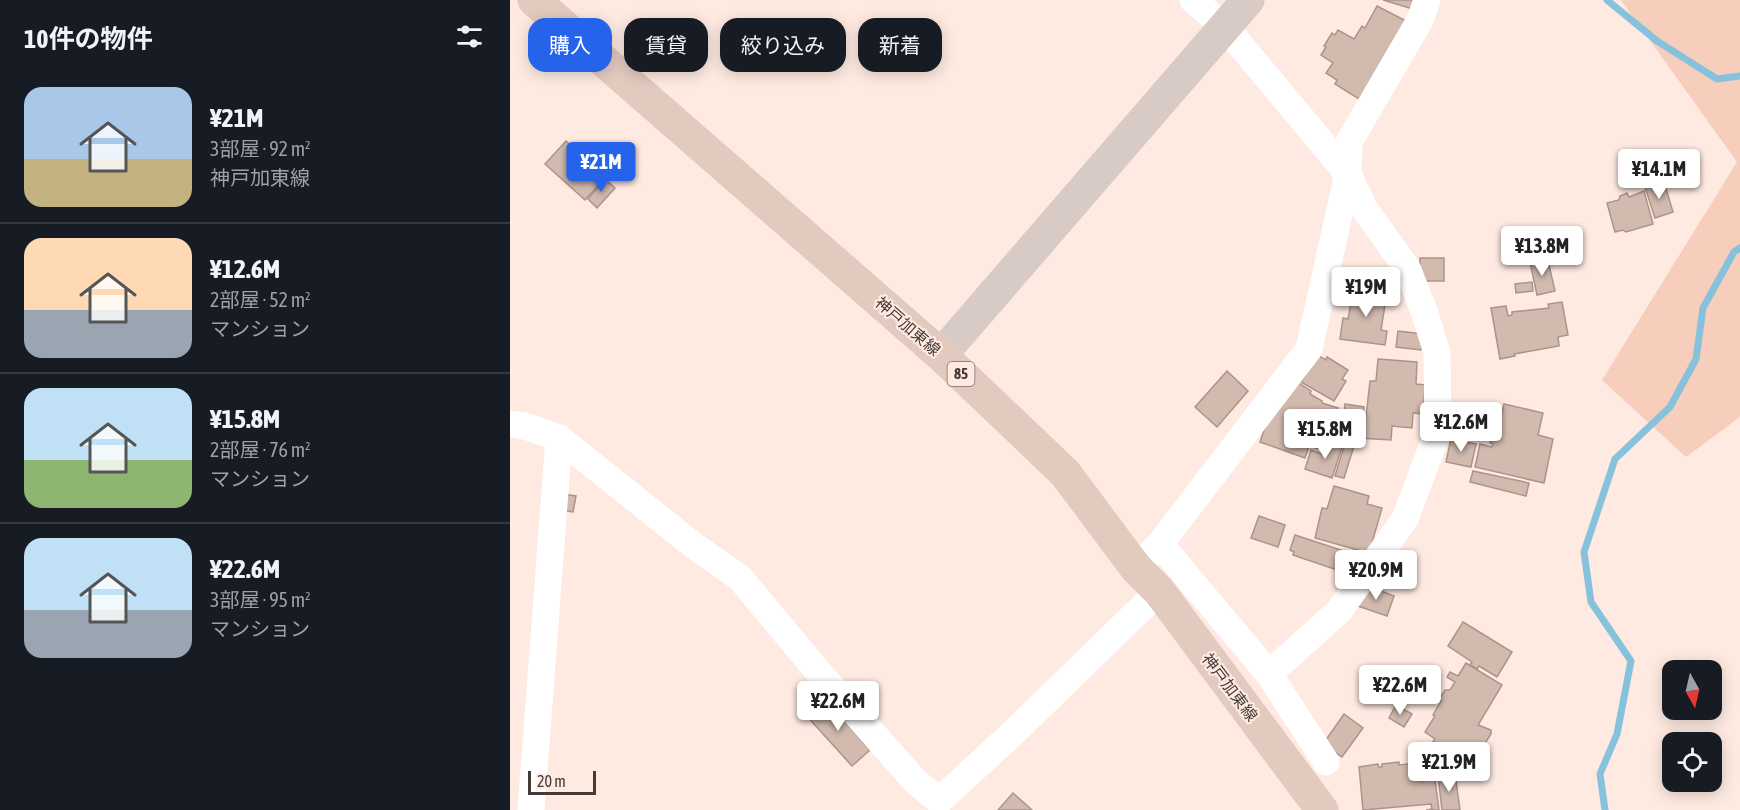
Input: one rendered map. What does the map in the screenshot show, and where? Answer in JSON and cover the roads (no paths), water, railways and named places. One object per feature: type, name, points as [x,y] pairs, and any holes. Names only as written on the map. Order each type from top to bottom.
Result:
[{"type":"main road","name":"神戸加東線","points":[[534,0],[941,355],[1065,472],[1137,568],[1159,591],[1322,810]]},
{"type":"street","points":[[1193,0],[1226,28],[1348,174],[1364,208],[1408,270],[1437,353],[1438,431],[1406,519],[1339,610],[1269,674]]},
{"type":"street","points":[[941,355],[1248,0]]},
{"type":"street","points":[[1137,568],[1160,544],[1309,349],[1348,174],[1349,142],[1420,20],[1427,0]]},
{"type":"street","points":[[510,424],[525,426],[559,438],[693,545],[740,578],[908,774],[939,801],[1013,733],[1159,591]]},
{"type":"street","points":[[531,810],[559,438]]},
{"type":"street","points":[[1160,544],[1269,674],[1326,762]]},
{"type":"waterway","points":[[1607,0],[1657,41],[1717,79],[1740,76]]},
{"type":"waterway","points":[[1605,810],[1600,774],[1617,734],[1631,661],[1591,602],[1584,552],[1615,459],[1670,407],[1696,359],[1703,308],[1734,252],[1740,248]]}]
